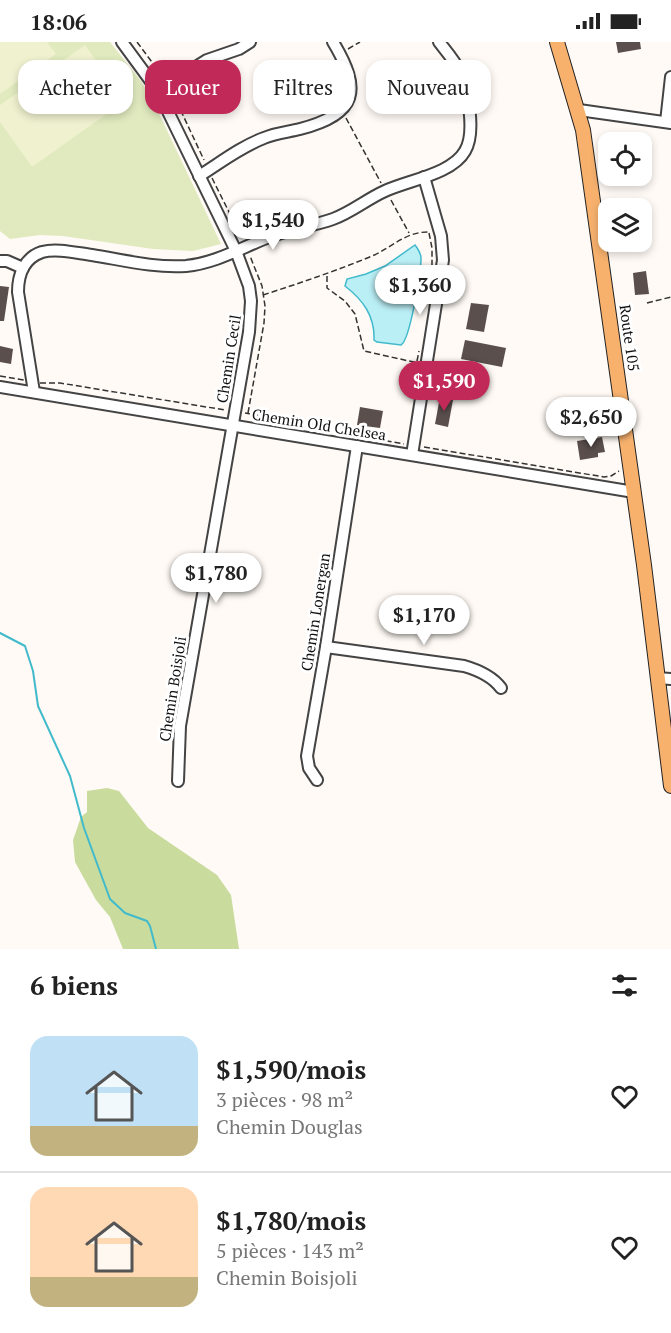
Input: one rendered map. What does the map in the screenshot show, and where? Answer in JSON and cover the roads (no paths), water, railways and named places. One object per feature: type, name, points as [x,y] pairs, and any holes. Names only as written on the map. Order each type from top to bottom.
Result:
[{"type":"main road","name":"Route 105","points":[[557,42],[579,110],[583,130],[634,492],[664,679],[671,786]]},
{"type":"street","name":"Chemin Cecil","points":[[122,42],[145,73]]},
{"type":"street","points":[[210,60],[239,50],[250,42]]},
{"type":"street","points":[[200,176],[261,139],[311,126],[342,110],[350,99],[352,84],[333,42]]},
{"type":"street","points":[[33,387],[18,280],[22,268],[34,256],[53,251],[74,252],[158,266],[208,262],[273,235],[334,219],[386,190],[448,167],[459,159],[467,148],[471,135],[464,80],[455,63],[439,42]]},
{"type":"street","points":[[579,110],[669,122],[671,77]]},
{"type":"street","name":"Chemin Cecil","points":[[169,114],[236,251],[249,286],[252,301],[249,332],[233,426]]},
{"type":"street","points":[[412,450],[443,260],[434,232],[424,177]]},
{"type":"street","points":[[0,261],[6,261],[22,268]]},
{"type":"street","name":"Chemin Old Chelsea","points":[[0,387],[33,387],[233,426],[357,446],[412,450],[634,492]]},
{"type":"street","name":"Chemin Boisjoli","points":[[178,781],[180,726],[233,426]]},
{"type":"street","name":"Chemin Lonergan","points":[[317,780],[309,768],[307,756],[357,446]]},
{"type":"street","points":[[326,647],[464,666],[495,680],[501,688]]},
{"type":"water","points":[[415,245],[420,254],[421,266],[408,331],[401,345],[377,342],[374,340],[374,331],[367,309],[345,286],[347,279],[385,266]]},
{"type":"waterway","points":[[0,633],[25,646],[33,671],[38,706],[70,776],[84,828],[110,899],[125,913],[147,921],[156,949]]}]
